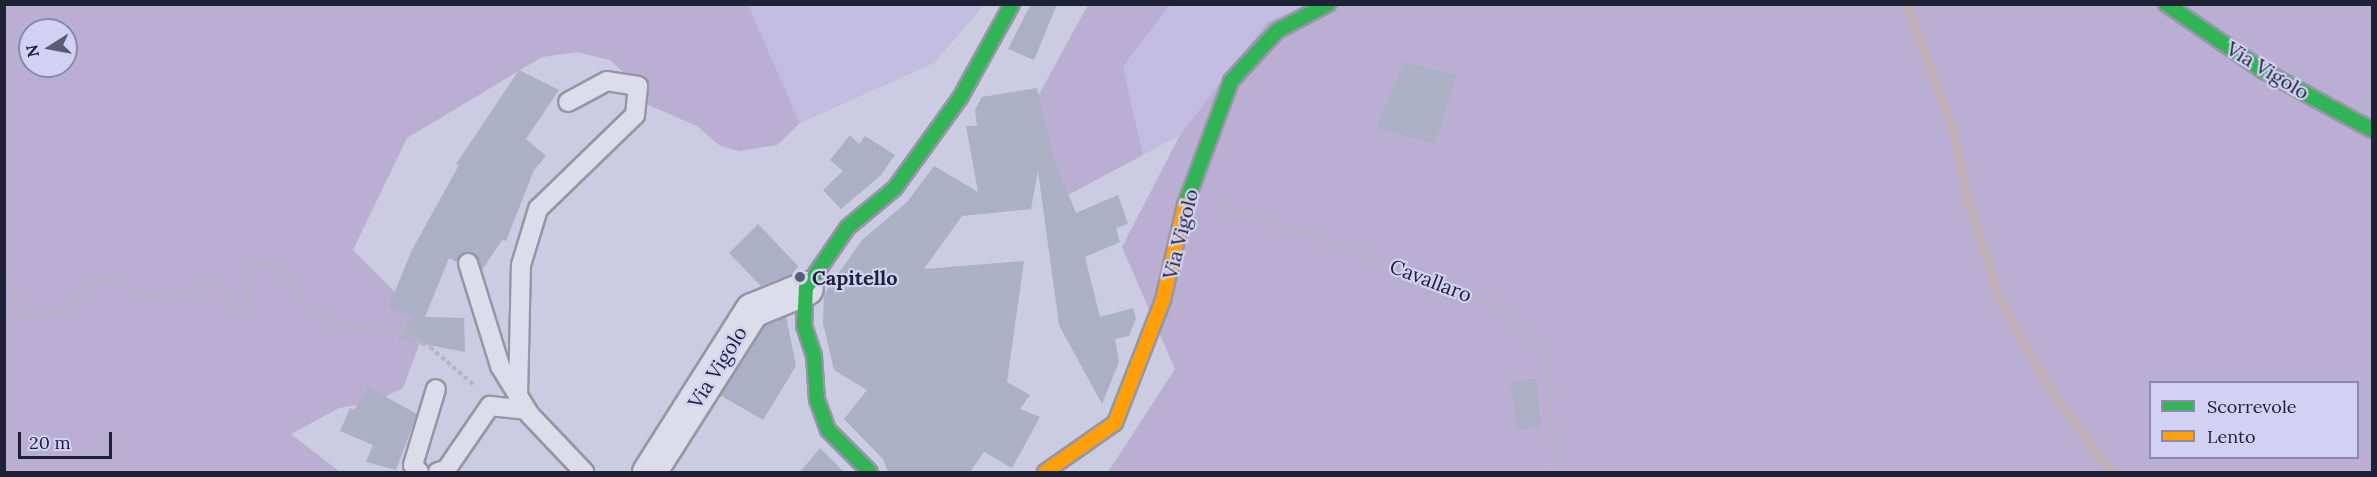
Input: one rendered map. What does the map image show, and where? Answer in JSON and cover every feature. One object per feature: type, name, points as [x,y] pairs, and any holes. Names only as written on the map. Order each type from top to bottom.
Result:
[{"type":"street","points":[[870,472],[828,430],[817,400],[814,356],[804,326],[806,288],[848,227],[895,188],[947,116],[1012,4]]},
{"type":"street","name":"Via Vigolo","points":[[1045,472],[1115,423],[1163,300],[1187,196],[1231,81],[1277,31],[1328,4]]},
{"type":"street","name":"Via Vigolo","points":[[2166,4],[2264,71],[2373,130]]},
{"type":"street","name":"Via Vigolo","points":[[649,472],[752,310],[806,288]]},
{"type":"lane","points":[[522,403],[521,266],[538,209],[635,115],[638,86],[607,81],[568,102]]},
{"type":"lane","points":[[468,263],[500,366],[522,403],[584,472]]},
{"type":"lane","points":[[419,472],[413,465],[436,388]]},
{"type":"lane","points":[[438,472],[446,470],[490,406],[522,403]]},
{"type":"path","name":"Cavallaro","points":[[1187,196],[1309,234],[1499,306],[1547,357],[1554,472]]},
{"type":"path","points":[[4,287],[12,288],[19,319],[58,314],[89,286],[113,277],[145,298],[219,284],[233,307],[241,309],[249,303],[247,283],[254,267],[268,264],[289,277],[305,307],[340,324],[402,333],[430,347],[473,383],[490,406]]},
{"type":"shaded area","points":[[4,5],[748,5],[800,123],[777,145],[738,151],[719,145],[697,126],[644,103],[631,79],[610,60],[577,52],[542,57],[407,138],[353,250],[413,310],[419,345],[403,388],[374,402],[339,408],[291,434],[340,472],[5,472]]},
{"type":"shaded area","points":[[748,5],[984,5],[934,63],[800,123]]},
{"type":"shaded area","points":[[1088,5],[1170,5],[1123,67],[1143,155],[1053,203],[1032,107]]},
{"type":"shaded area","points":[[1170,5],[1306,5],[1267,22],[1180,135],[1143,155],[1123,67]]},
{"type":"shaded area","points":[[1306,5],[2372,5],[2372,472],[1108,472],[1175,369],[1122,247],[1180,135],[1267,22]]},
{"type":"building","points":[[1031,4],[1057,4],[1034,60],[1008,49]]},
{"type":"building","points":[[1404,62],[1457,75],[1435,144],[1376,128]]},
{"type":"building","points":[[519,70],[559,90],[526,139],[546,156],[534,170],[506,241],[502,240],[482,270],[471,252],[460,255],[457,262],[449,258],[425,317],[464,318],[465,352],[398,339],[413,316],[388,308],[412,250],[459,165],[456,164]]},
{"type":"building","points":[[1037,88],[1054,160],[1076,213],[1118,195],[1128,224],[1116,228],[1120,242],[1085,257],[1100,317],[1133,308],[1136,318],[1129,336],[1115,339],[1119,362],[1102,404],[1059,325],[1038,171],[1031,209],[962,216],[924,269],[1024,261],[1007,382],[1030,395],[1020,409],[1040,417],[1012,468],[984,452],[970,472],[888,472],[883,459],[844,419],[867,390],[834,370],[823,323],[824,294],[862,240],[907,202],[934,166],[978,192],[966,126],[977,126],[975,110],[982,97]]},
{"type":"building","points":[[850,135],[859,144],[865,136],[895,155],[881,175],[841,209],[823,190],[843,171],[830,160]]},
{"type":"building","points":[[758,224],[798,266],[794,273],[761,286],[729,253]]},
{"type":"building","points":[[786,316],[796,366],[763,420],[720,395],[765,325]]},
{"type":"building","points":[[1536,379],[1541,427],[1516,429],[1511,382]]},
{"type":"building","points":[[368,387],[417,414],[396,470],[366,462],[373,445],[340,431],[350,408],[354,410]]},
{"type":"building","points":[[820,448],[844,472],[800,472]]},
{"type":"waterway","points":[[1906,4],[1952,128],[1968,202],[1999,299],[2050,390],[2111,472]]},
{"type":"traffic: fast","points":[[870,472],[828,430],[817,400],[814,356],[804,326],[806,288],[848,227],[895,188],[960,98],[1012,4]]},
{"type":"traffic: fast","points":[[1185,205],[1231,81],[1277,31],[1328,4]]},
{"type":"traffic: fast","points":[[2166,4],[2264,71],[2372,130]]},
{"type":"traffic: slow","points":[[1045,472],[1115,423],[1163,300],[1185,205]]},
{"type":"place","name":"Capitello","points":[[800,277]]}]
